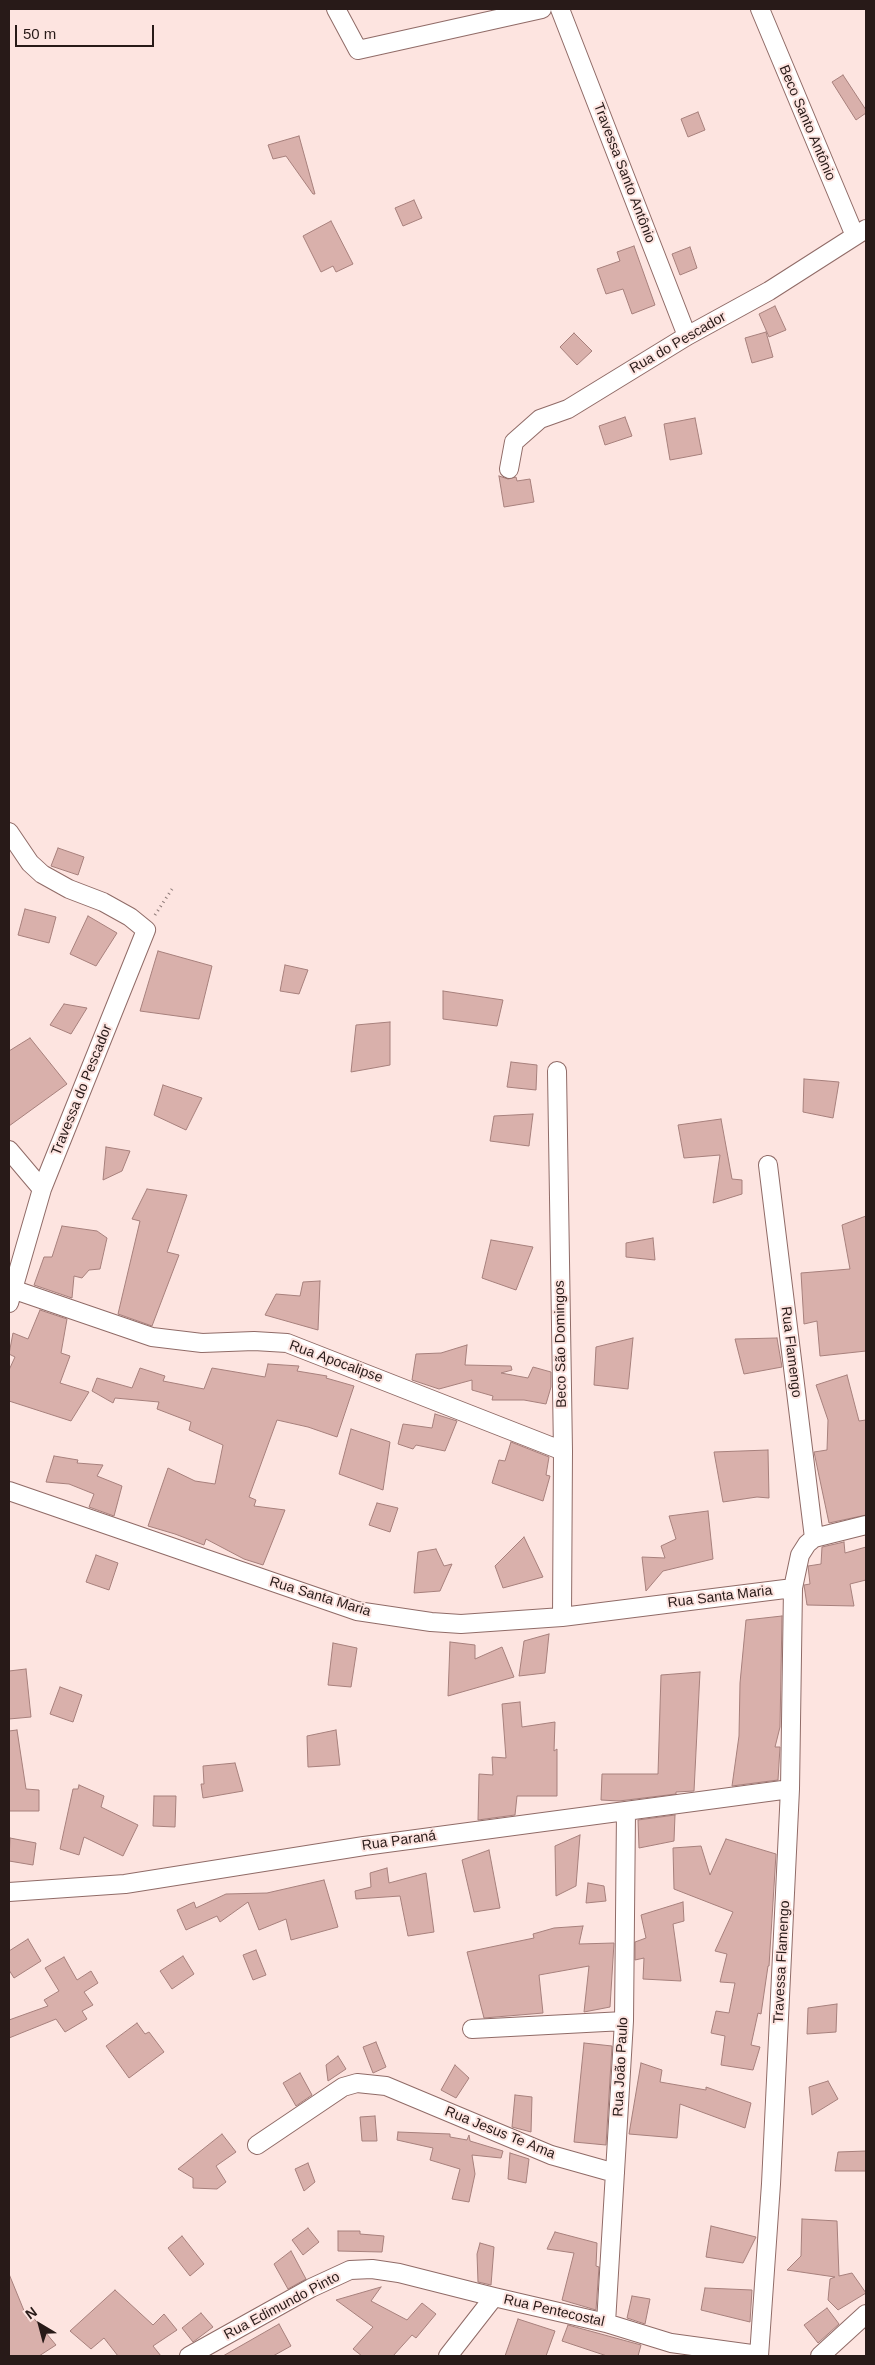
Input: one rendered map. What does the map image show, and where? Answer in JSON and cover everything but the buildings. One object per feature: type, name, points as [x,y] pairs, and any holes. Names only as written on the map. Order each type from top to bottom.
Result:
[{"type":"street","points":[[336,9],[358,50],[542,9]]},
{"type":"street","name":"Travessa Santo Antônio","points":[[560,9],[687,336]]},
{"type":"street","name":"Beco Santo Antônio","points":[[760,9],[860,233]]},
{"type":"street","name":"Rua do Pescador","points":[[509,469],[514,442],[540,419],[568,409],[687,336],[769,291],[860,233]]},
{"type":"street","points":[[9,832],[30,863],[42,874],[69,889],[103,902],[130,917],[146,930]]},
{"type":"street","name":"Travessa do Pescador","points":[[10,1294],[42,1189],[146,930]]},
{"type":"street","name":"Beco São Domingos","points":[[557,1071],[563,1451],[562,1617]]},
{"type":"street","points":[[9,1150],[42,1189]]},
{"type":"street","name":"Rua Flamengo","points":[[768,1165],[814,1538]]},
{"type":"street","name":"Rua Apocalipse","points":[[10,1294],[152,1337],[202,1343],[254,1341],[287,1343],[563,1451]]},
{"type":"street","name":"Rua Santa Maria","points":[[9,1491],[357,1611],[430,1622],[461,1624],[562,1617],[793,1588]]},
{"type":"street","points":[[814,1538],[866,1525]]},
{"type":"street","name":"Travessa Flamengo","points":[[759,2356],[771,2184],[790,1789],[793,1588],[796,1566],[803,1549],[814,1538]]},
{"type":"street","name":"Rua Paraná","points":[[9,1892],[125,1884],[364,1846],[790,1789]]},
{"type":"street","name":"Rua João Paulo","points":[[606,2323],[624,2022],[626,1811]]},
{"type":"street","points":[[472,2029],[624,2022]]},
{"type":"street","name":"Rua Jesus Te Ama","points":[[257,2144],[343,2087],[357,2083],[386,2086],[551,2155],[615,2173]]},
{"type":"street","name":"Rua Pentecostal","points":[[350,2270],[372,2269],[399,2272],[494,2298],[606,2323],[671,2343],[759,2356]]},
{"type":"street","name":"Rua Edimundo Pinto","points":[[188,2356],[312,2288],[350,2270]]},
{"type":"street","points":[[448,2356],[494,2298]]},
{"type":"street","points":[[820,2356],[866,2314]]},
{"type":"path","points":[[146,930],[174,886]]}]
